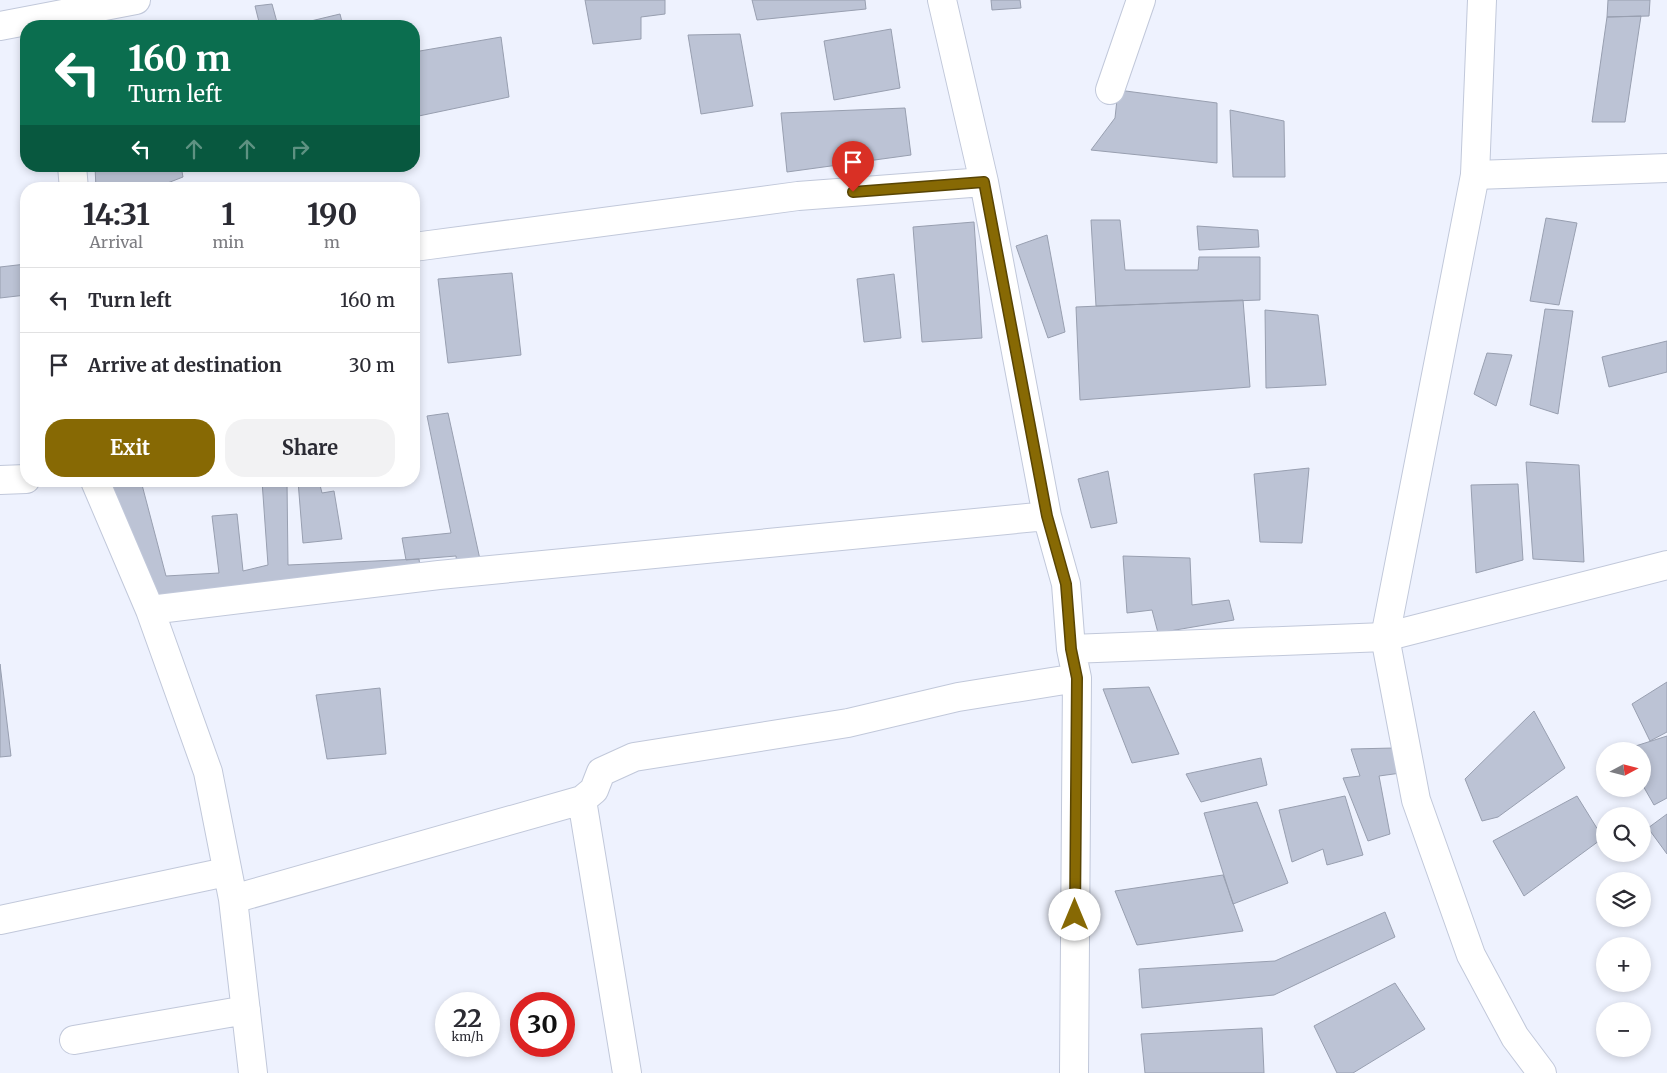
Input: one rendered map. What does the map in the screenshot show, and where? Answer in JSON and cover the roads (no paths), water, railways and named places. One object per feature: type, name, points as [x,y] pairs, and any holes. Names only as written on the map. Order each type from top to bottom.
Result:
[{"type":"street","points":[[65,20],[136,0]]},
{"type":"street","points":[[942,0],[984,182],[1047,516],[1066,584],[1071,649],[1077,678],[1074,1073]]},
{"type":"street","points":[[1110,90],[1141,0]]},
{"type":"street","points":[[1482,0],[1475,175],[1385,638],[1416,800],[1471,955],[1515,1038],[1542,1073]]},
{"type":"street","points":[[0,26],[20,24]]},
{"type":"street","points":[[1475,175],[1667,168]]},
{"type":"street","points":[[420,246],[798,196],[984,182]]},
{"type":"street","points":[[0,480],[20,479]]},
{"type":"street","points":[[98,487],[150,610],[208,772],[232,899],[253,1073]]},
{"type":"street","points":[[150,610],[440,574],[1047,516]]},
{"type":"street","points":[[1071,649],[1385,638],[1667,565]]},
{"type":"street","points":[[232,899],[582,800],[594,790],[601,772],[634,757],[848,723],[958,697],[1077,678]]},
{"type":"street","points":[[582,800],[627,1073]]},
{"type":"street","points":[[0,920],[226,872]]},
{"type":"street","points":[[74,1040],[246,1010]]}]
